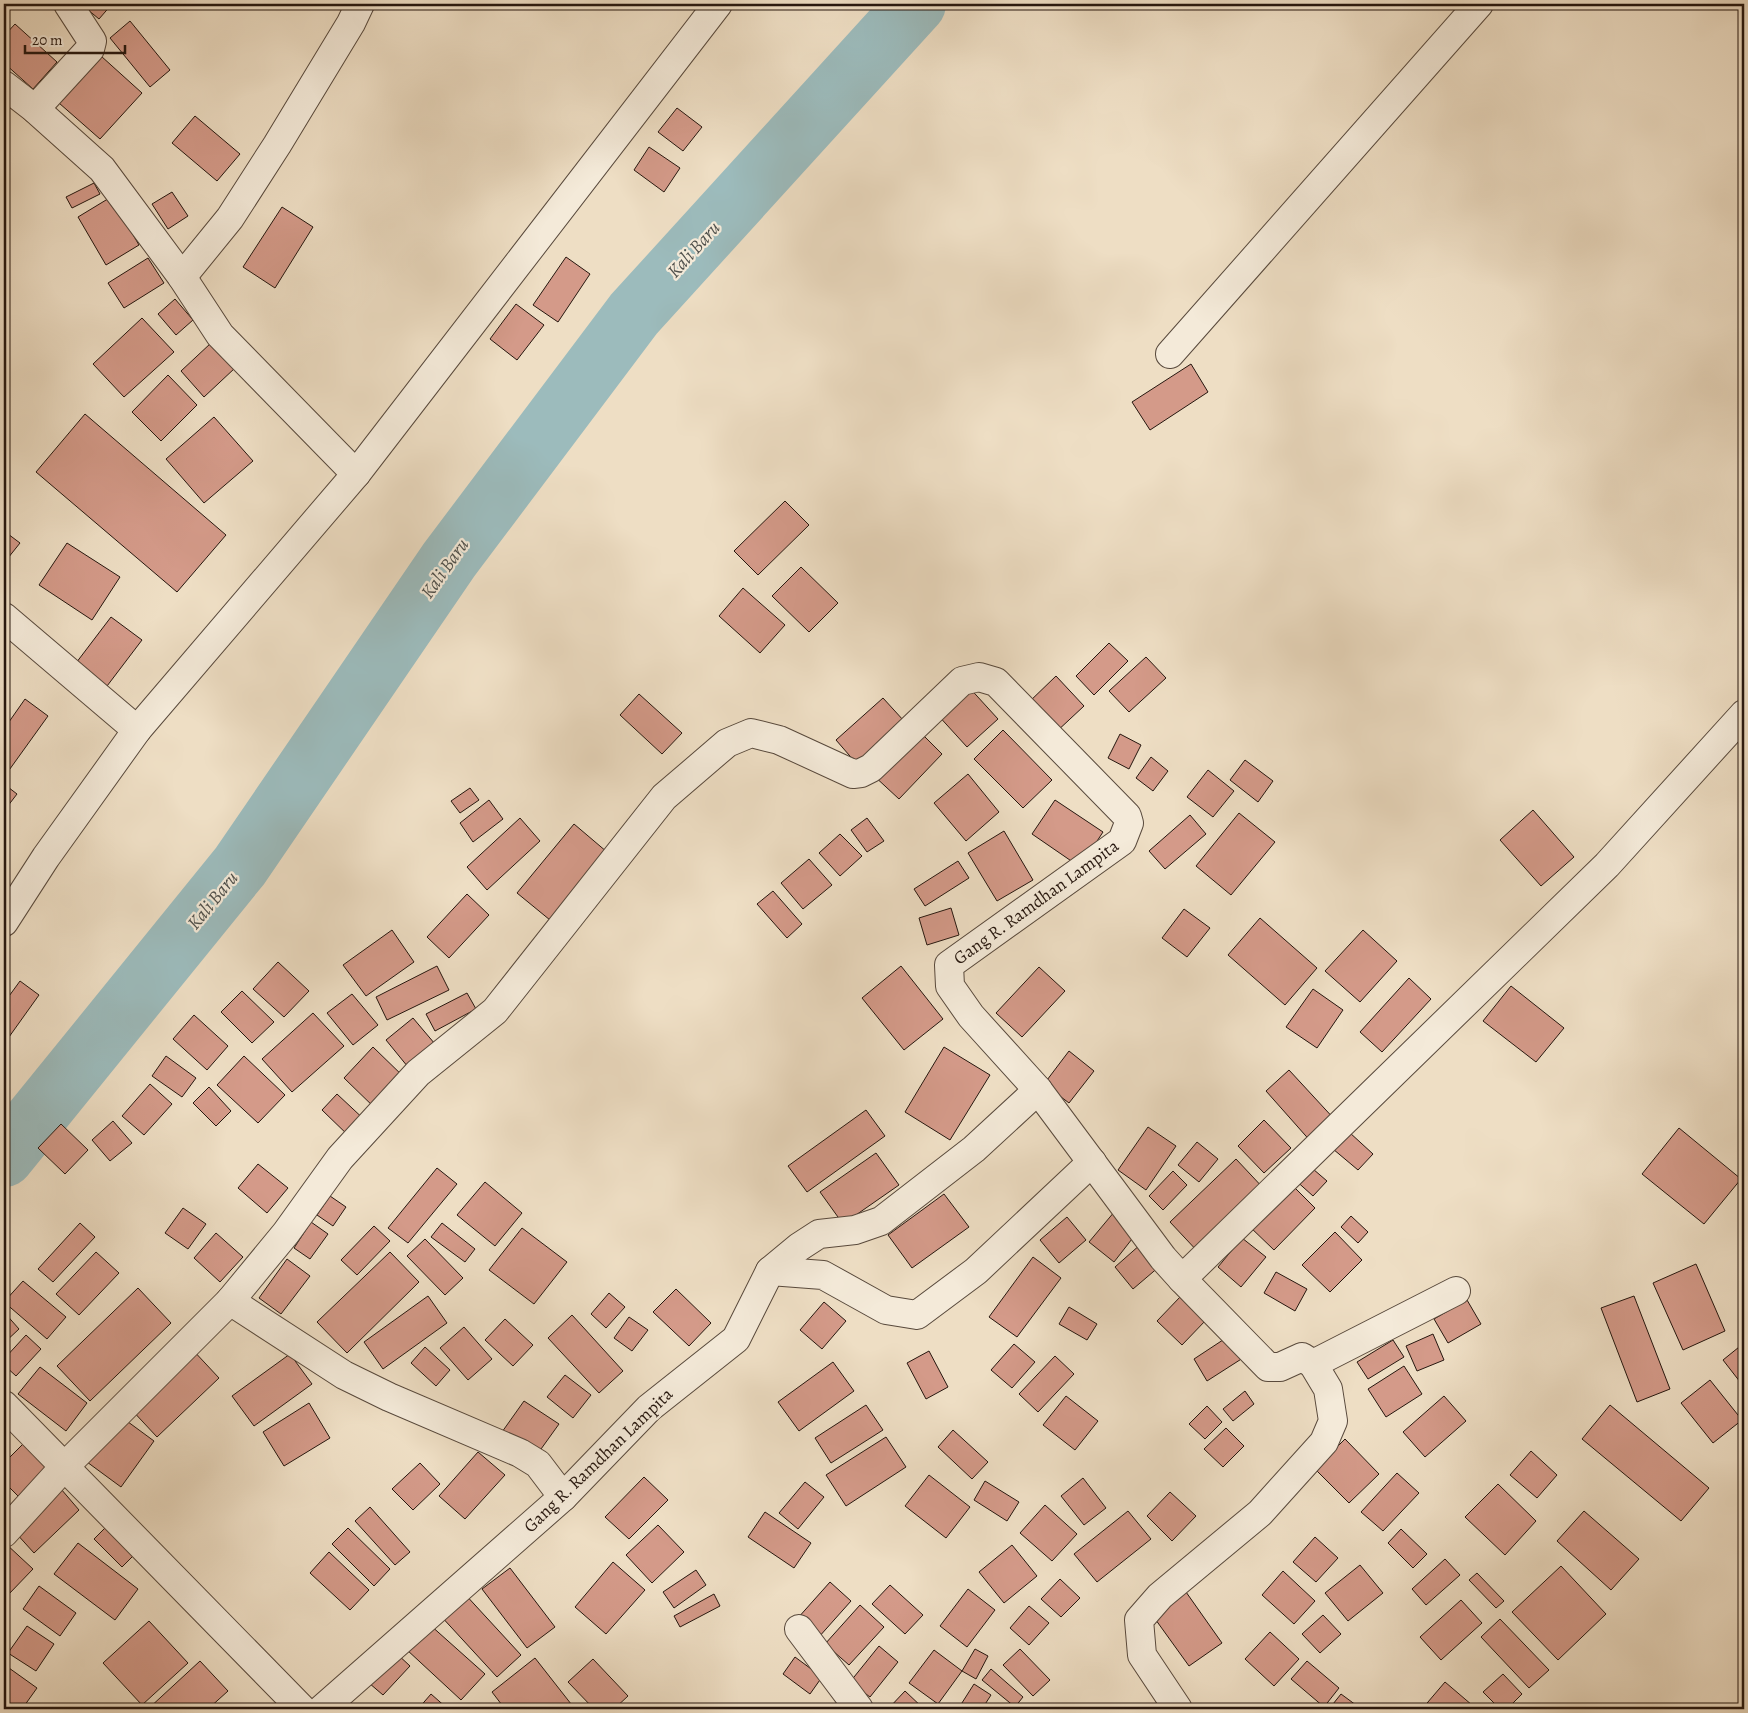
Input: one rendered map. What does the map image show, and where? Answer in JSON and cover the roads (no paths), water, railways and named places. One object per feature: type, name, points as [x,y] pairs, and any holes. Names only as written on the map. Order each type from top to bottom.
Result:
[{"type":"street","points":[[35,109],[90,49],[92,41],[68,4]]},
{"type":"street","points":[[182,277],[241,202],[351,23],[360,4]]},
{"type":"street","points":[[4,922],[46,857],[137,730],[356,474],[718,4]]},
{"type":"street","points":[[1170,354],[1479,4]]},
{"type":"street","points":[[4,85],[35,109],[102,169],[182,277],[220,335],[356,474]]},
{"type":"street","points":[[4,617],[137,730]]},
{"type":"street","name":"Gang R. Ramdhan Lampita","points":[[230,1301],[286,1233],[340,1158],[418,1073],[495,1011],[664,797],[727,743],[751,733],[779,740],[853,774],[861,773],[871,768],[962,681],[979,677],[996,682],[1127,816],[1129,823],[1122,841],[949,965],[950,986],[971,1016],[1038,1090],[974,1149],[882,1221],[854,1230],[819,1234],[799,1247],[770,1271],[736,1339],[649,1408],[563,1497],[322,1709]]},
{"type":"street","points":[[1182,1278],[1607,865],[1744,714]]},
{"type":"street","points":[[1038,1090],[1162,1258],[1268,1367],[1280,1367],[1302,1357],[1313,1364],[1325,1381],[1333,1414],[1332,1426],[1324,1442],[1260,1513],[1160,1596],[1138,1620],[1142,1655],[1178,1709]]},
{"type":"street","points":[[770,1271],[823,1275],[886,1310],[917,1315],[976,1271],[1092,1162]]},
{"type":"street","points":[[1313,1364],[1456,1291]]},
{"type":"street","points":[[4,1533],[65,1466],[230,1301],[344,1375],[398,1401],[520,1452],[538,1464],[563,1497]]},
{"type":"street","points":[[4,1405],[302,1709]]},
{"type":"street","points":[[799,1629],[859,1709]]},
{"type":"waterway","name":"Kali Baru","points":[[4,1157],[240,866],[449,560],[634,314],[916,4]]}]
